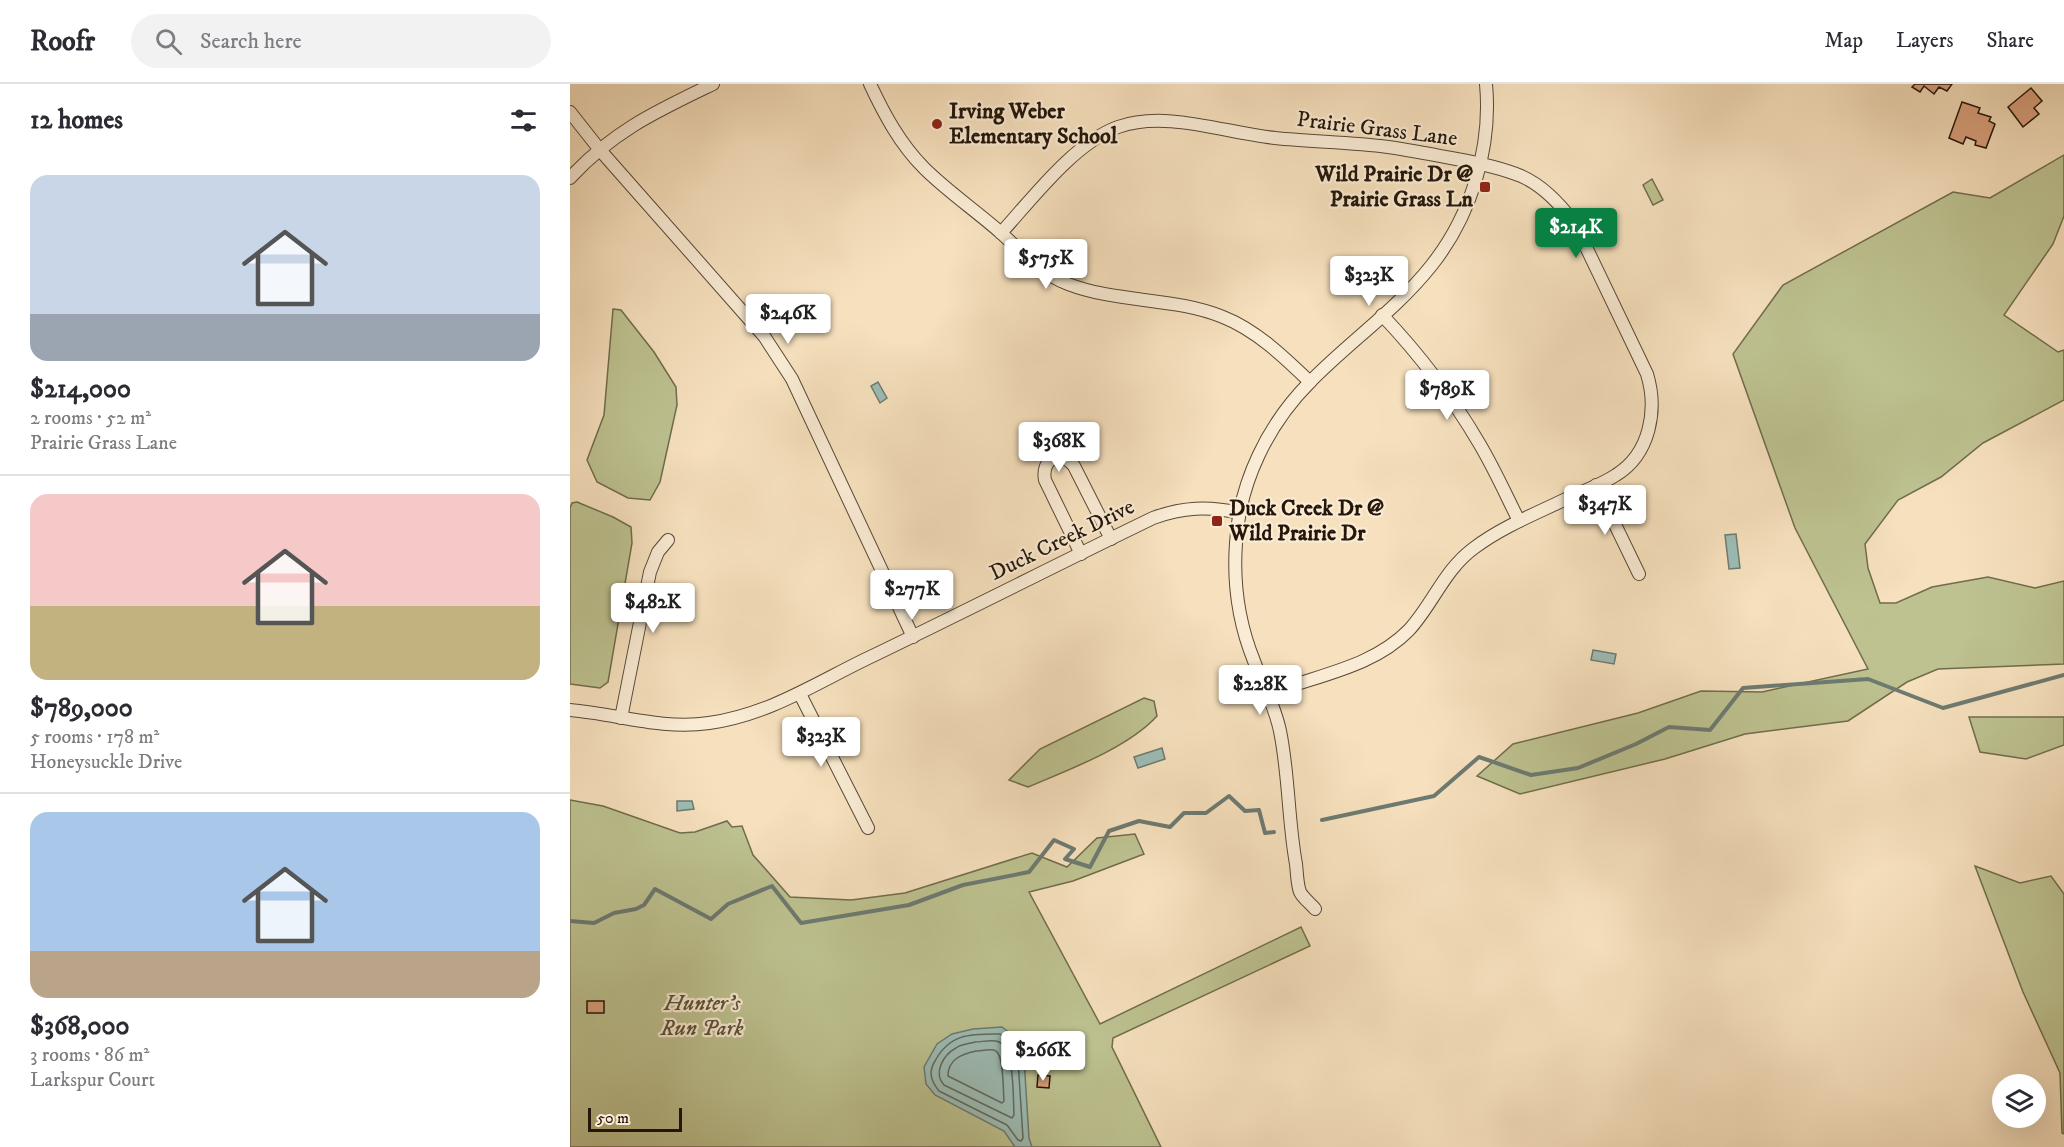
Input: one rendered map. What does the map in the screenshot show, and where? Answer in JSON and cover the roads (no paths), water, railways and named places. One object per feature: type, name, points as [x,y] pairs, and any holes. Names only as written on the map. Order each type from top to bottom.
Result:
[{"type":"street","points":[[570,178],[584,162],[609,141],[645,117],[713,84]]},
{"type":"street","points":[[870,84],[890,124],[924,168],[1034,264],[1066,283],[1085,290],[1197,309],[1223,316],[1247,329],[1269,345],[1310,382]]},
{"type":"street","points":[[1316,909],[1300,892],[1291,838],[1285,757],[1278,724],[1269,694],[1251,654],[1238,607],[1234,570],[1240,513],[1249,480],[1260,453],[1280,419],[1310,382],[1409,290],[1431,266],[1448,242],[1472,193],[1480,164],[1487,114],[1486,84]]},
{"type":"street","points":[[570,112],[600,150],[764,336],[779,357],[792,379],[914,637]]},
{"type":"street","name":"Prairie Grass Lane","points":[[1001,233],[1081,148],[1098,136],[1134,123],[1172,121],[1275,138],[1388,147],[1480,164],[1522,176],[1539,185],[1566,212],[1583,240],[1647,374],[1651,388],[1653,405],[1647,436],[1639,452],[1617,475],[1519,521],[1481,543],[1459,561],[1444,578],[1422,613],[1394,643],[1362,662],[1269,694]]},
{"type":"street","points":[[1382,315],[1433,375],[1458,410],[1480,446],[1519,521]]},
{"type":"street","points":[[1081,554],[1046,480],[1044,472],[1046,464],[1053,459],[1061,457],[1069,460],[1074,466],[1111,539]]},
{"type":"street","points":[[1596,485],[1639,574]]},
{"type":"street","name":"Duck Creek Drive","points":[[570,710],[674,725],[706,724],[755,714],[1172,511],[1192,507],[1213,507],[1240,513]]},
{"type":"street","points":[[621,718],[650,572],[658,552],[668,540]]},
{"type":"street","points":[[800,694],[868,828]]},
{"type":"water","points":[[878,382],[887,398],[880,403],[871,386]]},
{"type":"water","points":[[1736,534],[1740,568],[1729,569],[1725,535]]},
{"type":"water","points":[[1593,650],[1616,654],[1614,664],[1591,660]]},
{"type":"water","points":[[1162,748],[1165,759],[1138,768],[1134,757]]},
{"type":"water","points":[[677,801],[692,801],[694,809],[677,811]]},
{"type":"water","points":[[1002,1027],[1018,1039],[1024,1059],[1029,1138],[1032,1147],[1015,1147],[1004,1131],[935,1095],[926,1084],[924,1067],[937,1044],[952,1034],[973,1029]]},
{"type":"waterway","points":[[1322,820],[1434,796],[1479,757],[1531,775],[1578,768],[1636,744],[1669,727],[1710,730],[1743,688],[1868,679],[1943,708],[2064,675]]},
{"type":"waterway","points":[[570,921],[594,923],[614,913],[636,909],[644,905],[655,889],[711,919],[728,904],[772,886],[801,923],[909,905],[963,885],[1029,872],[1054,840],[1074,849],[1065,859],[1090,867],[1109,831],[1139,821],[1170,827],[1184,813],[1206,813],[1229,796],[1245,811],[1259,810],[1265,833],[1274,832]]},
{"type":"place","name":"Irving Weber Elementary School","points":[[937,124]]},
{"type":"place","name":"Wild Prairie Dr @ Prairie Grass Ln","points":[[1485,187]]},
{"type":"place","name":"Duck Creek Dr @ Wild Prairie Dr","points":[[1217,521]]},
{"type":"park label","name":"Hunter's Run Park","points":[[702,1016]]}]
